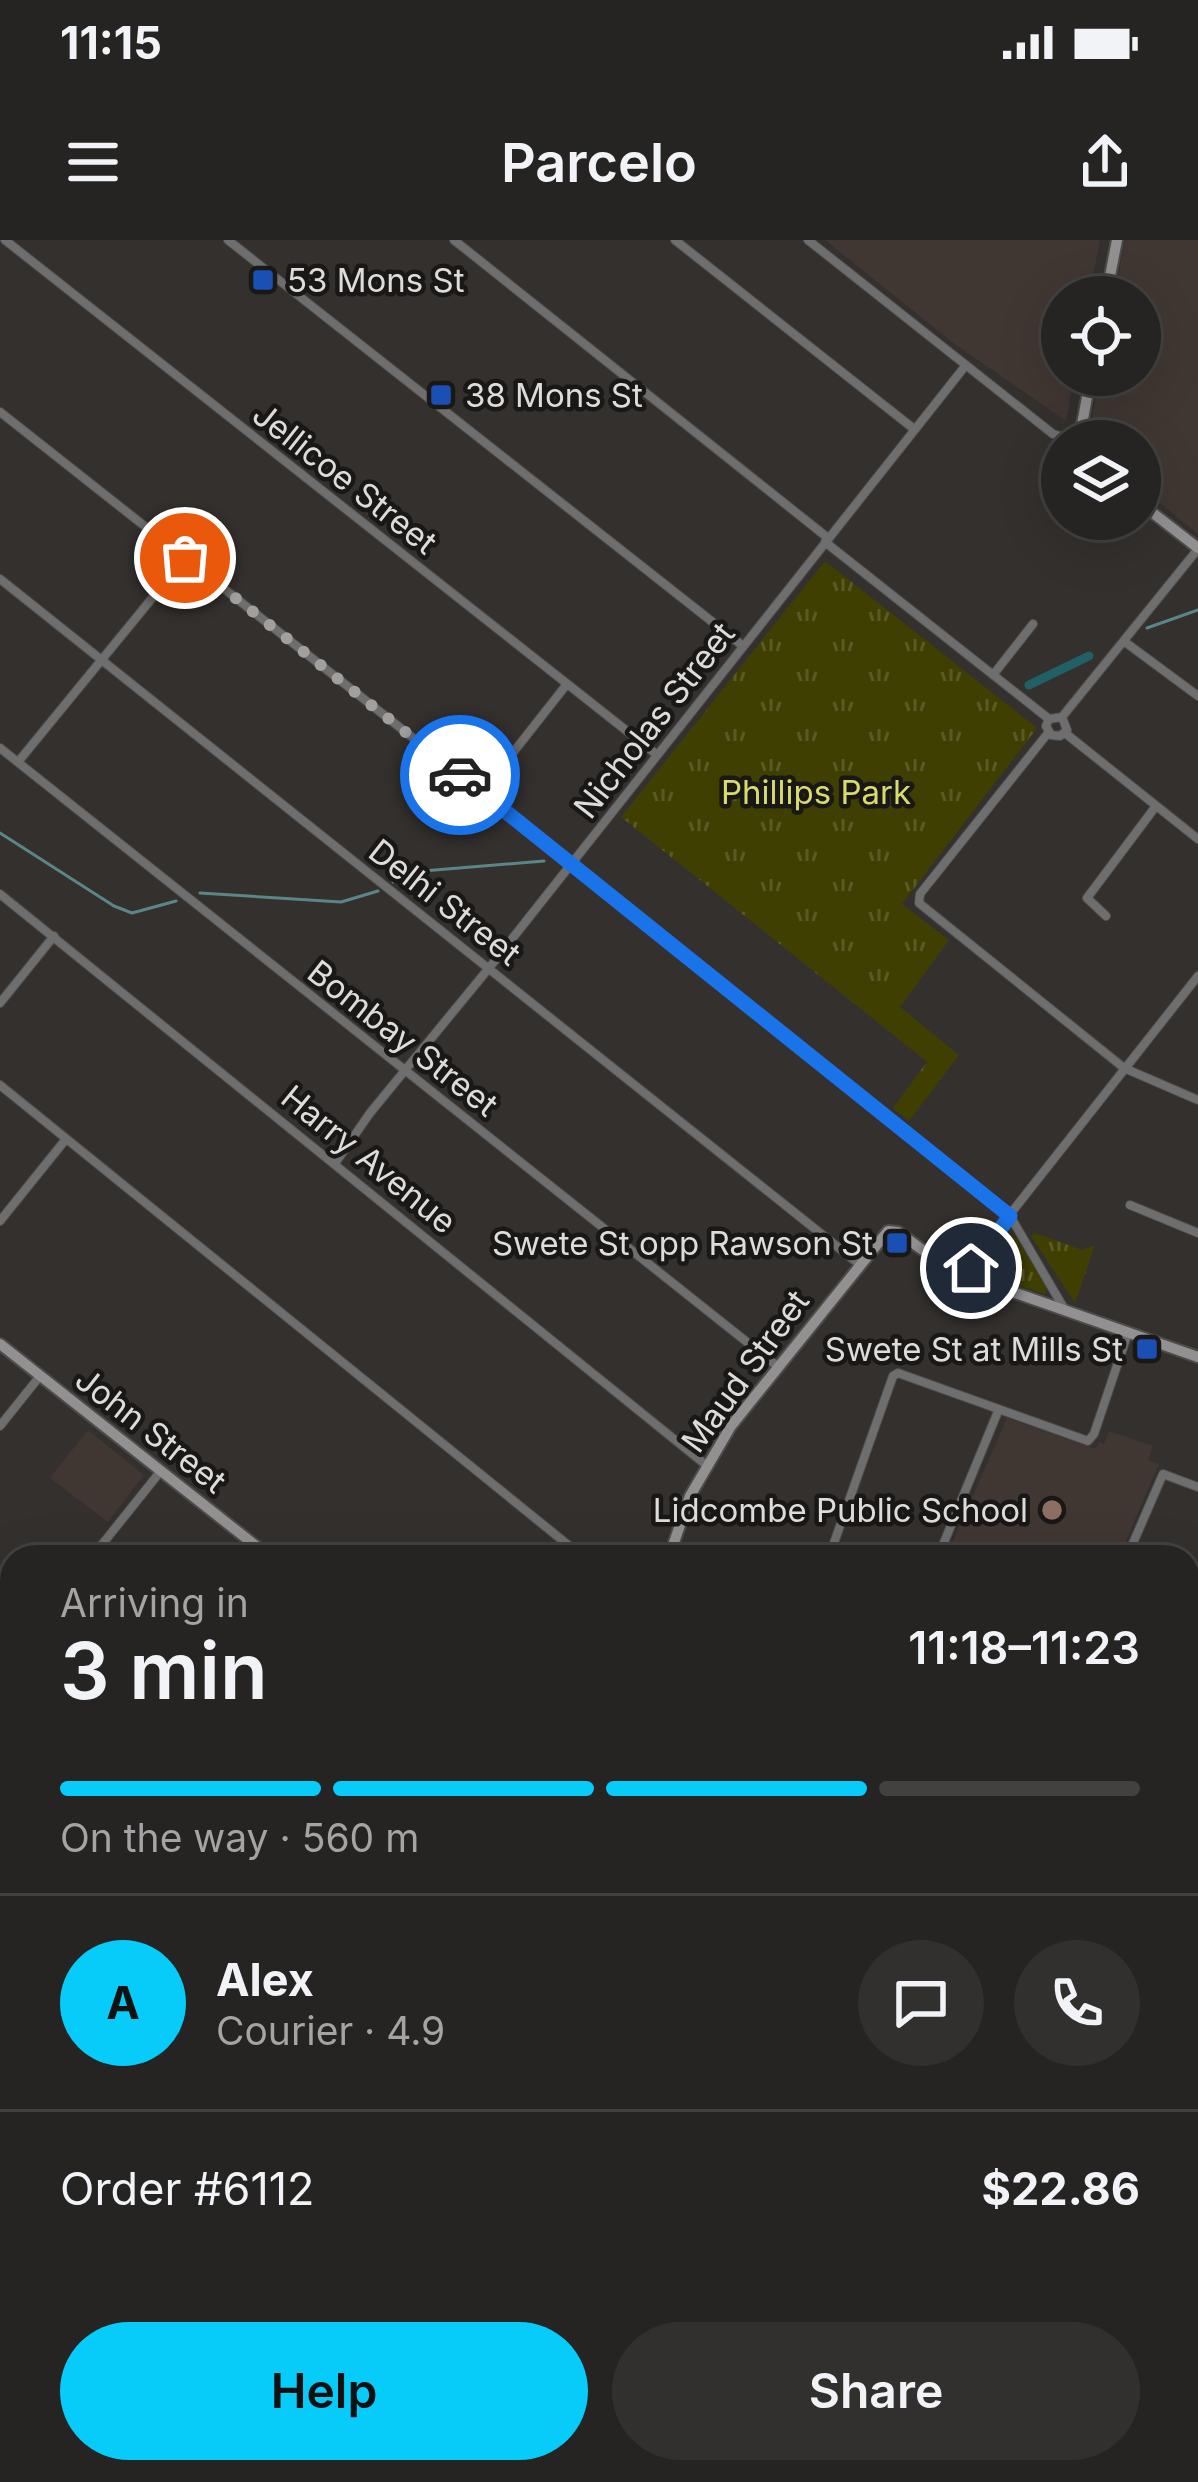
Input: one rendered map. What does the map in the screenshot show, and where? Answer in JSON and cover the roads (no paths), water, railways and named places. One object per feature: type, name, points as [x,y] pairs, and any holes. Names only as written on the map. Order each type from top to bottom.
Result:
[{"type":"street","name":"Jellicoe Street","points":[[5,240],[656,754]]},
{"type":"street","points":[[228,240],[743,646]]},
{"type":"street","points":[[454,240],[1049,719],[1062,717],[1198,549],[1161,519]]},
{"type":"street","points":[[675,240],[914,429]]},
{"type":"street","points":[[808,240],[1041,424]]},
{"type":"street","points":[[1110,276],[1117,240]]},
{"type":"street","name":"Nicholas Street","points":[[336,1162],[966,364]]},
{"type":"street","points":[[0,412],[1010,1216],[1065,1310]]},
{"type":"street","points":[[18,762],[185,558]]},
{"type":"street","name":"Delhi Street","points":[[0,578],[859,1264]]},
{"type":"street","points":[[993,675],[1033,624]]},
{"type":"street","points":[[1125,642],[1198,696]]},
{"type":"street","points":[[482,792],[567,684]]},
{"type":"street","points":[[1062,717],[1067,724],[1065,733]]},
{"type":"street","points":[[1049,719],[1048,733],[920,894],[919,904],[1124,1068],[1198,1100]]},
{"type":"street","points":[[1048,733],[1057,737],[1065,733]]},
{"type":"street","points":[[1065,733],[1198,839]]},
{"type":"street","name":"Bombay Street","points":[[0,748],[777,1366]]},
{"type":"street","points":[[1106,916],[1087,898],[1156,806]]},
{"type":"street","name":"Harry Avenue","points":[[0,893],[706,1466]]},
{"type":"street","points":[[0,1003],[54,936]]},
{"type":"street","points":[[1196,982],[974,1260],[968,1277],[1198,1357]]},
{"type":"street","points":[[0,1084],[568,1545]]},
{"type":"street","points":[[0,1221],[66,1139]]},
{"type":"street","points":[[1130,1205],[1198,1233]]},
{"type":"street","name":"Maud Street","points":[[673,1545],[706,1466],[777,1366],[888,1231],[898,1232],[950,1270],[968,1277]]},
{"type":"street","points":[[833,1545],[893,1376],[898,1373],[1088,1441],[1129,1332]]},
{"type":"street","name":"John Street","points":[[0,1345],[254,1545]]},
{"type":"street","points":[[0,1426],[40,1376]]},
{"type":"street","points":[[943,1545],[999,1409]]},
{"type":"street","points":[[102,1545],[160,1472]]},
{"type":"street","points":[[1132,1545],[1163,1474],[1198,1487]]},
{"type":"waterway","points":[[1147,628],[1198,610]]},
{"type":"waterway","points":[[1029,685],[1089,656]]},
{"type":"waterway","points":[[0,833],[132,913],[176,901]]},
{"type":"waterway","points":[[393,882],[411,872],[544,861]]},
{"type":"waterway","points":[[200,893],[341,902],[378,891]]},
{"type":"place","name":"53 Mons St","points":[[263,280]]},
{"type":"place","name":"38 Mons St","points":[[441,395]]},
{"type":"place","name":"Swete St opp Rawson St","points":[[897,1243]]},
{"type":"place","name":"Swete St at Mills St","points":[[1147,1349]]},
{"type":"place","name":"Lidcombe Public School","points":[[1052,1510]]},
{"type":"park label","name":"Phillips Park","points":[[816,792]]}]
